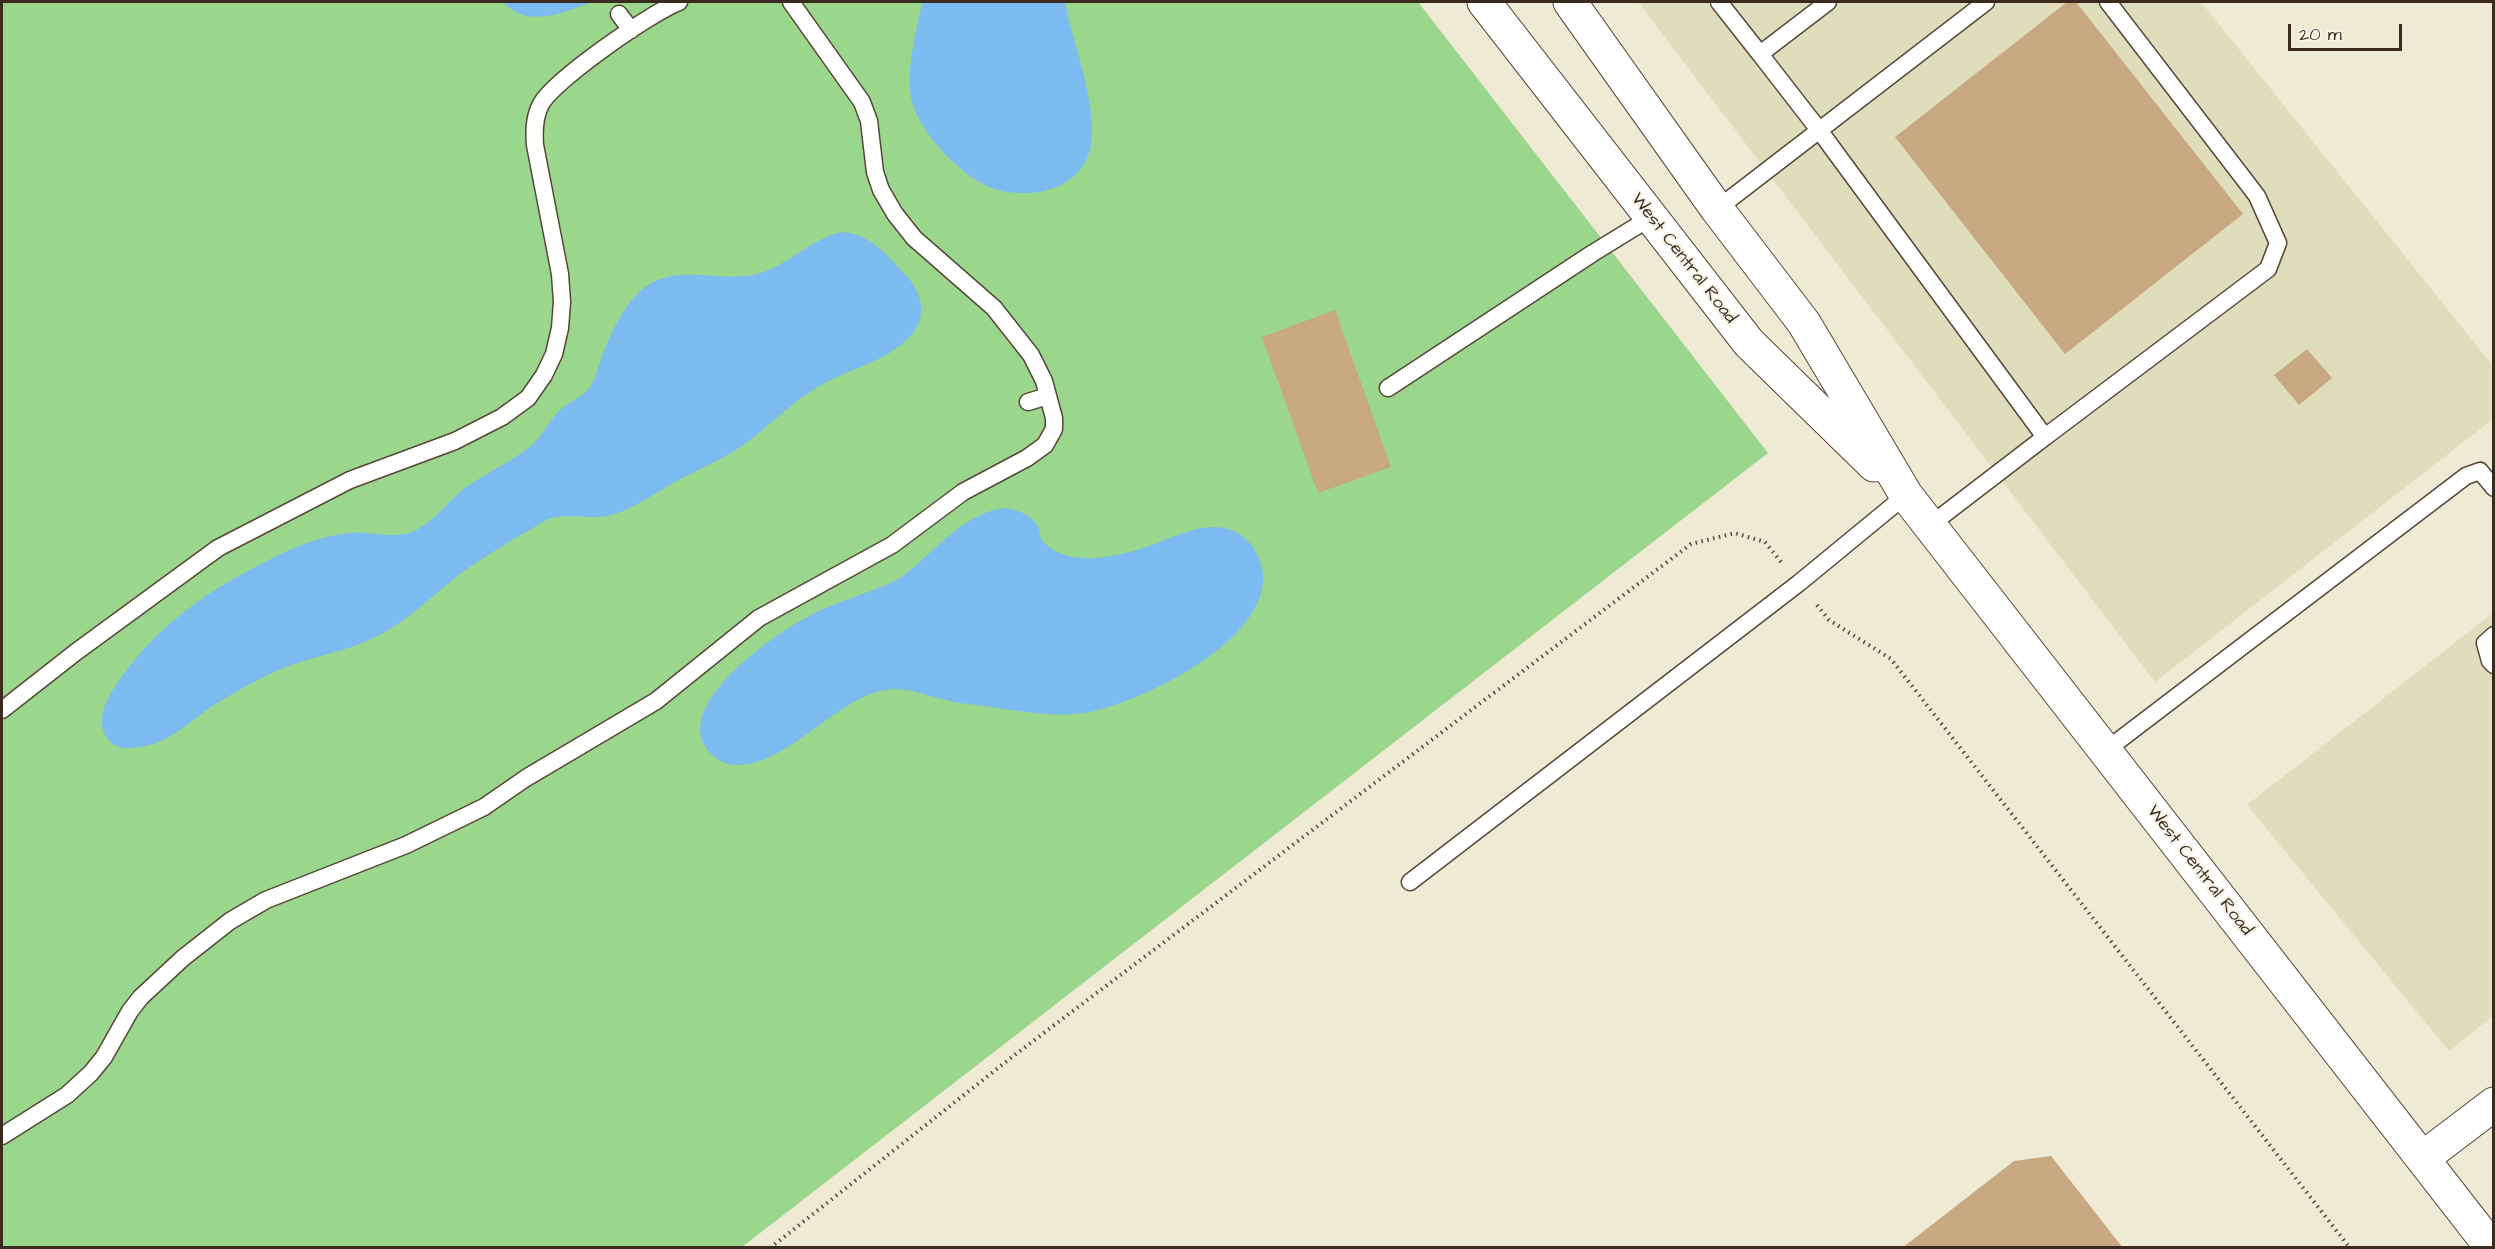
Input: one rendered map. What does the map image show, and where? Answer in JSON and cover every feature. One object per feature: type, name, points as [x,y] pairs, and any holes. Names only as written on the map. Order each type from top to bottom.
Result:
[{"type":"main road","name":"West Central Road","points":[[1484,2],[1749,343],[1905,495],[2492,1248]]},
{"type":"main road","name":"West Central Road","points":[[1570,2],[1717,209],[1804,323],[1905,495]]},
{"type":"main road","points":[[2423,1158],[2493,1104]]},
{"type":"lane","points":[[2,710],[76,652],[218,548],[350,480],[473,431],[511,411],[534,392],[554,354],[560,328],[562,302],[560,274],[535,145],[536,116],[542,102],[553,90],[657,12],[679,2]]},
{"type":"lane","points":[[2,1136],[67,1095],[91,1073],[104,1057],[130,1011],[141,997],[169,970],[230,921],[266,900],[406,844],[472,812],[656,700],[759,618],[892,545],[963,492],[1041,449],[1054,429],[1054,418],[1038,367],[1014,331],[981,295],[914,238],[895,214],[874,172],[869,121],[862,102],[791,2]]},
{"type":"lane","points":[[1719,2],[1819,130],[2044,437]]},
{"type":"lane","points":[[1760,54],[1828,2]]},
{"type":"lane","points":[[1717,209],[1986,2]]},
{"type":"lane","points":[[1929,525],[2268,269],[2278,243],[2258,196],[2108,2]]},
{"type":"lane","points":[[619,14],[632,30]]},
{"type":"lane","points":[[1388,388],[1650,218]]},
{"type":"lane","points":[[1028,402],[1048,396]]},
{"type":"lane","points":[[2105,751],[2466,476],[2480,471],[2493,488]]},
{"type":"lane","points":[[1410,882],[1799,583],[1905,495]]},
{"type":"lane","points":[[2493,635],[2485,643],[2493,666]]},
{"type":"path","points":[[770,1248],[1012,1057],[1691,544],[1735,533],[1765,542],[1829,620],[1891,659],[2350,1248]]},
{"type":"shaded area","points":[[1638,2],[2201,2],[2493,366],[2493,419],[2155,682]]},
{"type":"shaded area","points":[[2493,613],[2493,1016],[2449,1051],[2247,805]]},
{"type":"green space","points":[[2,2],[1418,2],[1768,453],[742,1247],[2,1248]]},
{"type":"water","points":[[503,2],[592,2],[557,14],[534,17],[523,15]]},
{"type":"water","points":[[922,2],[1065,2],[1091,110],[1091,144],[1086,160],[1077,173],[1052,189],[1020,193],[1004,191],[989,187],[966,173],[933,141],[918,117],[911,93],[910,67]]},
{"type":"water","points":[[842,232],[861,237],[877,246],[904,273],[918,293],[921,307],[919,322],[906,341],[895,349],[809,392],[736,450],[631,508],[606,516],[566,516],[548,519],[460,574],[409,616],[370,640],[283,668],[259,679],[214,705],[174,734],[155,743],[125,748],[114,745],[106,737],[102,724],[103,713],[114,688],[145,648],[181,614],[200,600],[221,586],[295,547],[349,533],[395,535],[412,532],[433,518],[465,488],[533,444],[560,410],[590,387],[619,319],[632,300],[648,285],[674,276],[729,277],[757,274],[779,265],[819,240]]},
{"type":"water","points":[[1004,508],[1029,516],[1039,529],[1043,541],[1054,550],[1067,556],[1081,558],[1125,553],[1202,528],[1226,528],[1238,533],[1250,543],[1259,557],[1262,567],[1261,593],[1248,618],[1227,642],[1200,663],[1169,682],[1108,707],[1084,713],[1040,714],[960,703],[894,689],[874,693],[855,701],[779,752],[759,761],[739,765],[730,764],[710,753],[700,732],[703,713],[714,694],[748,658],[785,630],[811,615],[897,580],[959,528],[988,512]]},
{"type":"building","points":[[2067,2],[2076,2],[2243,214],[2065,354],[1895,137]]},
{"type":"building","points":[[1335,310],[1391,467],[1318,493],[1262,337]]},
{"type":"building","points":[[2307,349],[2332,378],[2299,405],[2274,375]]},
{"type":"building","points":[[2051,1156],[2123,1248],[1902,1248],[2014,1161]]}]
